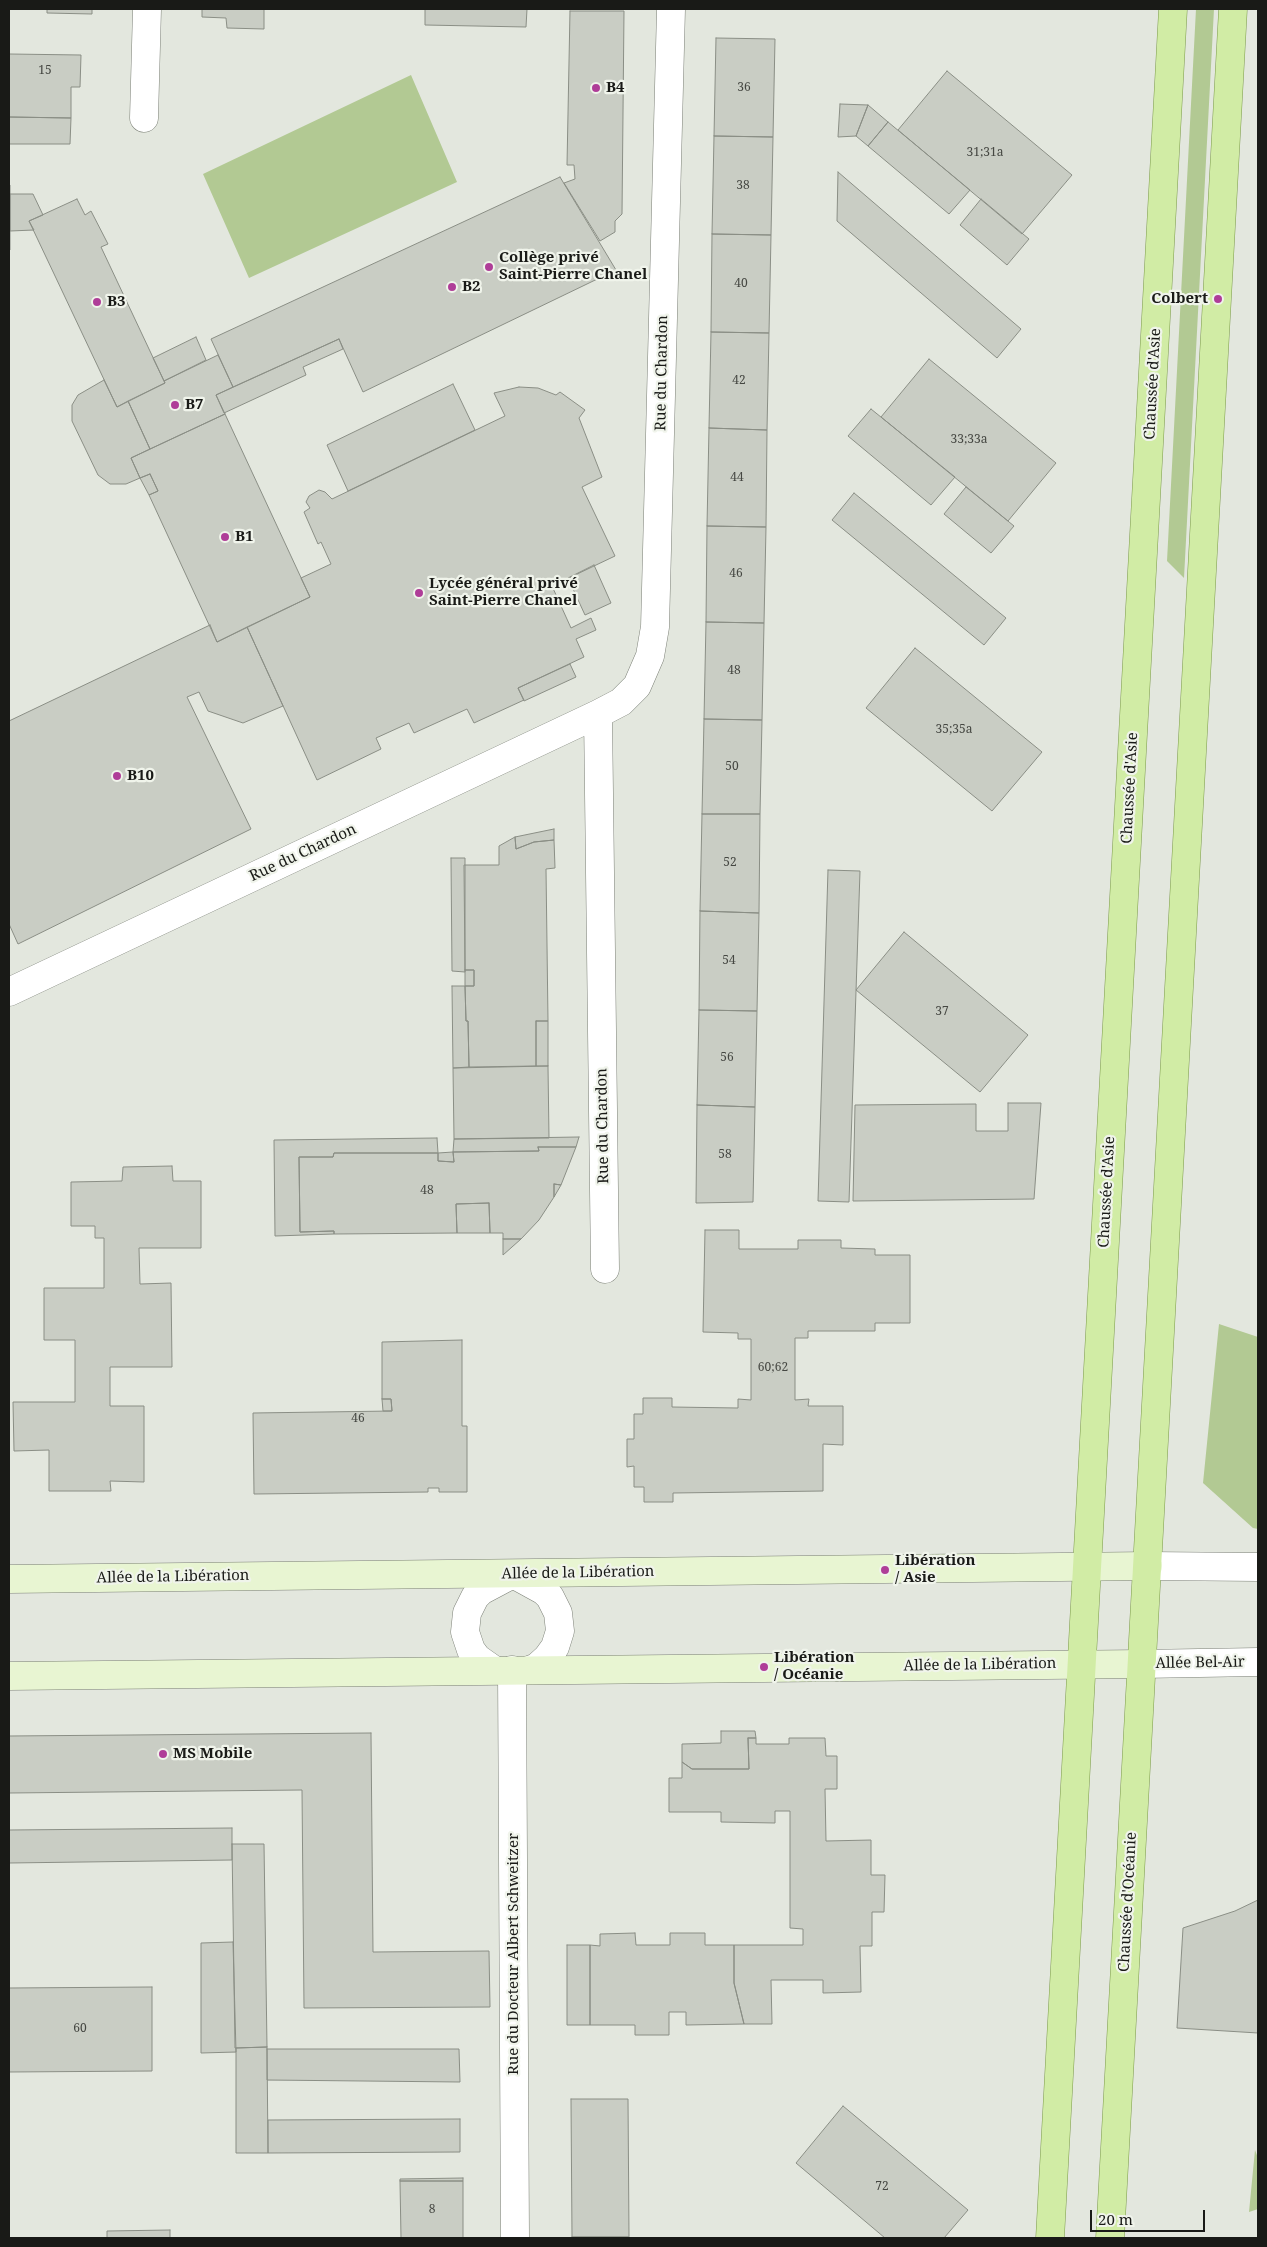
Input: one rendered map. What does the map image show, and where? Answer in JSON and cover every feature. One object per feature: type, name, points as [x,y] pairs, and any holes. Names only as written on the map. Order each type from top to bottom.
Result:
[{"type":"main road","name":"Chaussée d'Asie","points":[[1086,1567],[1174,9]]},
{"type":"main road","points":[[1148,1566],[1233,9]]},
{"type":"main road","name":"Allée de la Libération","points":[[9,1579],[1148,1566]]},
{"type":"main road","name":"Chaussée d'Océanie","points":[[1110,2238],[1148,1566]]},
{"type":"main road","points":[[1050,2238],[1086,1567]]},
{"type":"main road","name":"Allée de la Libération","points":[[9,1676],[1141,1664]]},
{"type":"street","points":[[144,118],[146,9]]},
{"type":"street","name":"Rue du Chardon","points":[[9,992],[598,714],[621,702],[637,686],[650,656],[655,628],[671,9]]},
{"type":"street","name":"Rue du Chardon","points":[[598,714],[605,1268]]},
{"type":"street","points":[[1148,1566],[1258,1567]]},
{"type":"street","points":[[513,1574],[544,1591],[550,1598],[558,1613],[560,1631],[554,1647],[547,1658],[537,1666],[512,1670],[477,1658],[471,1650],[466,1632],[466,1613],[475,1597],[481,1591],[513,1574]]},
{"type":"street","name":"Allée Bel-Air","points":[[1141,1664],[1258,1662]]},
{"type":"street","name":"Rue du Docteur Albert Schweitzer","points":[[512,1670],[515,2238]]},
{"type":"green space","points":[[1196,9],[1214,9],[1184,578],[1167,561]]},
{"type":"green space","points":[[411,75],[457,182],[249,278],[203,174]]},
{"type":"green space","points":[[1219,1324],[1258,1337],[1258,1529],[1253,1528],[1203,1483]]},
{"type":"green space","points":[[1255,2150],[1258,2158],[1258,2209],[1249,2212]]},
{"type":"building","points":[[47,9],[92,9],[92,14],[47,13]]},
{"type":"building","points":[[202,9],[264,9],[264,29],[227,28],[226,18],[202,17]]},
{"type":"building","points":[[425,9],[527,9],[526,27],[425,25]]},
{"type":"building","name":"B4","points":[[570,11],[624,11],[622,214],[615,221],[615,232],[600,241],[564,183],[575,179],[574,165],[567,165]]},
{"type":"building","points":[[716,38],[775,39],[773,137],[714,136]]},
{"type":"building","points":[[9,54],[81,55],[80,87],[71,87],[71,118],[9,117]]},
{"type":"building","points":[[947,71],[1072,175],[1022,234],[898,130]]},
{"type":"building","points":[[840,104],[868,105],[856,136],[838,137]]},
{"type":"building","points":[[868,105],[888,122],[868,146],[856,136]]},
{"type":"building","points":[[9,117],[71,118],[70,144],[9,144]]},
{"type":"building","points":[[888,122],[970,190],[949,214],[868,146]]},
{"type":"building","points":[[714,136],[773,137],[771,235],[712,234]]},
{"type":"building","points":[[838,172],[1021,329],[997,358],[837,221]]},
{"type":"building","name":"B2","points":[[560,177],[616,270],[363,392],[339,339],[233,387],[211,339]]},
{"type":"building","points":[[10,185],[10,250],[9,250]]},
{"type":"building","points":[[10,194],[33,194],[43,215],[29,221],[34,230],[10,231]]},
{"type":"building","name":"B3","points":[[77,199],[85,215],[91,211],[108,244],[101,247],[165,383],[117,407],[29,221]]},
{"type":"building","points":[[981,199],[1029,239],[1007,265],[960,225]]},
{"type":"building","points":[[712,234],[771,235],[769,333],[711,332]]},
{"type":"building","points":[[711,332],[769,333],[767,430],[709,428]]},
{"type":"building","points":[[196,337],[206,360],[164,381],[153,358]]},
{"type":"building","points":[[339,339],[343,349],[303,367],[306,375],[224,413],[216,395]]},
{"type":"building","name":"B7","points":[[218,355],[233,387],[216,395],[225,414],[150,449],[128,401]]},
{"type":"building","points":[[929,359],[1056,463],[1008,521],[881,417]]},
{"type":"building","points":[[104,380],[117,407],[128,401],[150,449],[131,458],[140,478],[126,484],[110,484],[98,475],[72,421],[72,405],[78,395]]},
{"type":"building","points":[[453,384],[475,430],[348,491],[327,445]]},
{"type":"building","points":[[519,387],[538,388],[556,395],[560,392],[585,410],[579,418],[602,477],[582,487],[615,556],[552,586],[571,628],[591,618],[596,630],[576,639],[584,657],[518,688],[524,700],[474,723],[467,709],[414,733],[409,723],[376,738],[381,749],[317,780],[247,627],[310,597],[301,578],[331,564],[321,542],[318,544],[304,512],[310,508],[306,502],[309,496],[319,490],[325,492],[332,499],[505,416],[494,393]]},
{"type":"building","points":[[871,409],[955,477],[931,505],[848,436]]},
{"type":"building","name":"B1","points":[[225,414],[310,597],[217,642],[149,495],[158,491],[150,474],[140,478],[131,458]]},
{"type":"building","points":[[709,428],[767,430],[766,527],[707,526]]},
{"type":"building","points":[[150,474],[158,491],[149,495],[140,478]]},
{"type":"building","points":[[966,487],[1014,526],[991,553],[944,514]]},
{"type":"building","points":[[854,493],[1006,618],[984,645],[832,520]]},
{"type":"building","points":[[707,526],[766,527],[764,623],[706,622]]},
{"type":"building","points":[[594,565],[611,603],[585,615],[568,578]]},
{"type":"building","points":[[706,622],[764,623],[762,720],[704,719]]},
{"type":"building","name":"B10","points":[[210,625],[217,642],[247,627],[283,706],[243,723],[208,711],[199,692],[187,697],[251,829],[18,944],[9,924],[9,721]]},
{"type":"building","points":[[915,648],[1042,752],[992,811],[866,708]]},
{"type":"building","points":[[570,664],[576,677],[524,701],[518,688]]},
{"type":"building","points":[[704,719],[762,720],[760,814],[702,814]]},
{"type":"building","points":[[702,814],[760,814],[759,913],[700,911]]},
{"type":"building","points":[[554,829],[554,840],[534,842],[516,849],[515,837]]},
{"type":"building","points":[[515,837],[516,849],[534,842],[554,840],[555,868],[546,869],[548,1021],[536,1021],[536,1066],[469,1067],[465,986],[474,986],[474,970],[465,970],[464,865],[499,865],[499,846]]},
{"type":"building","points":[[451,858],[465,858],[465,972],[452,971]]},
{"type":"building","points":[[828,870],[860,871],[849,1202],[818,1201]]},
{"type":"building","points":[[700,911],[759,913],[757,1011],[699,1010]]},
{"type":"building","points":[[904,932],[1028,1035],[980,1092],[856,990]]},
{"type":"building","points":[[465,970],[474,970],[474,986],[465,986]]},
{"type":"building","points":[[452,986],[465,986],[469,1067],[453,1068]]},
{"type":"building","points":[[699,1010],[757,1011],[755,1107],[697,1105]]},
{"type":"building","points":[[536,1021],[548,1021],[548,1066],[536,1066]]},
{"type":"building","points":[[548,1066],[549,1138],[454,1139],[453,1068]]},
{"type":"building","points":[[1008,1103],[1041,1103],[1034,1199],[853,1201],[855,1105],[976,1104],[976,1131],[1008,1131]]},
{"type":"building","points":[[697,1105],[755,1107],[753,1202],[696,1203]]},
{"type":"building","points":[[579,1137],[576,1147],[538,1147],[539,1151],[453,1152],[454,1139]]},
{"type":"building","points":[[437,1138],[438,1153],[334,1153],[333,1157],[299,1157],[300,1232],[334,1231],[334,1234],[275,1236],[274,1140]]},
{"type":"building","points":[[538,1147],[576,1147],[561,1185],[554,1184],[554,1197],[539,1220],[521,1239],[503,1239],[503,1233],[490,1233],[489,1203],[456,1204],[457,1233],[334,1234],[334,1231],[300,1232],[299,1157],[333,1157],[334,1153],[438,1153],[438,1161],[454,1162],[453,1152],[539,1151]]},
{"type":"building","points":[[453,1152],[454,1162],[438,1161],[438,1153]]},
{"type":"building","points":[[172,1166],[173,1181],[201,1181],[201,1248],[139,1248],[140,1284],[171,1283],[172,1367],[110,1367],[110,1406],[144,1406],[144,1482],[110,1481],[111,1491],[49,1491],[49,1450],[14,1451],[13,1402],[75,1402],[75,1340],[44,1340],[44,1288],[104,1288],[104,1238],[95,1238],[95,1226],[71,1226],[71,1182],[122,1181],[123,1167]]},
{"type":"building","points":[[554,1184],[561,1185],[554,1197]]},
{"type":"building","points":[[489,1203],[490,1233],[457,1233],[456,1204]]},
{"type":"building","points":[[705,1230],[739,1230],[739,1249],[798,1249],[798,1240],[841,1240],[841,1248],[875,1249],[875,1255],[910,1255],[910,1323],[875,1323],[875,1331],[808,1331],[808,1338],[795,1338],[795,1400],[809,1399],[808,1406],[843,1406],[843,1445],[823,1444],[823,1491],[673,1493],[673,1502],[644,1502],[644,1487],[634,1487],[634,1466],[627,1467],[627,1439],[634,1439],[634,1414],[643,1414],[643,1398],[672,1398],[672,1407],[738,1408],[738,1399],[751,1400],[751,1339],[738,1339],[738,1333],[703,1332]]},
{"type":"building","points":[[503,1239],[521,1239],[503,1255]]},
{"type":"building","points":[[462,1340],[462,1426],[467,1426],[467,1492],[439,1492],[439,1488],[428,1488],[428,1492],[254,1494],[253,1413],[392,1411],[391,1399],[382,1399],[382,1342]]},
{"type":"building","points":[[382,1399],[391,1399],[392,1411],[383,1411]]},
{"type":"building","points":[[721,1731],[755,1731],[756,1738],[748,1738],[749,1769],[692,1769],[682,1762],[682,1744],[721,1743]]},
{"type":"building","points":[[371,1733],[373,1952],[489,1951],[490,2007],[304,2008],[302,1790],[9,1793],[9,1736]]},
{"type":"building","points":[[748,1738],[756,1738],[756,1744],[789,1744],[789,1738],[825,1738],[826,1756],[837,1756],[837,1789],[825,1789],[826,1841],[871,1840],[871,1875],[885,1875],[884,1912],[872,1912],[872,1946],[860,1946],[861,1992],[823,1993],[823,1980],[771,1980],[772,2024],[744,2024],[734,1983],[734,1945],[803,1945],[803,1929],[790,1928],[790,1811],[775,1811],[775,1823],[721,1822],[721,1812],[669,1812],[669,1778],[682,1778],[682,1762],[692,1769],[749,1769]]},
{"type":"building","points":[[232,1828],[232,1860],[9,1863],[9,1830]]},
{"type":"building","points":[[232,1844],[264,1844],[267,2047],[235,2048]]},
{"type":"building","points":[[1258,1900],[1258,2033],[1177,2028],[1183,1928],[1235,1911]]},
{"type":"building","points":[[635,1933],[636,1945],[670,1945],[670,1933],[705,1933],[705,1945],[734,1945],[734,1983],[744,2024],[686,2025],[686,2012],[669,2012],[669,2035],[635,2035],[635,2025],[590,2025],[590,1945],[600,1946],[600,1934]]},
{"type":"building","points":[[233,1942],[236,2052],[201,2053],[201,1943]]},
{"type":"building","points":[[567,1945],[590,1945],[590,2025],[567,2025]]},
{"type":"building","points":[[152,1987],[152,2071],[9,2072],[9,1988]]},
{"type":"building","points":[[267,2047],[268,2153],[236,2153],[236,2048]]},
{"type":"building","points":[[267,2049],[459,2049],[460,2082],[267,2080]]},
{"type":"building","points":[[571,2099],[628,2099],[629,2237],[572,2237]]},
{"type":"building","points":[[843,2106],[968,2210],[944,2238],[885,2238],[796,2163]]},
{"type":"building","points":[[460,2119],[460,2152],[268,2153],[268,2120]]},
{"type":"building","points":[[463,2178],[463,2181],[400,2181],[400,2179]]},
{"type":"building","points":[[400,2181],[463,2181],[463,2238],[401,2238]]},
{"type":"building","points":[[170,2230],[170,2238],[107,2238],[107,2231]]},
{"type":"building","points":[[629,2237],[629,2238],[572,2238]]},
{"type":"place","name":"B4","points":[[596,88]]},
{"type":"place","name":"Collège privé Saint-Pierre Chanel","points":[[489,267]]},
{"type":"place","name":"B2","points":[[452,287]]},
{"type":"place","name":"Colbert","points":[[1218,299]]},
{"type":"place","name":"B3","points":[[97,302]]},
{"type":"place","name":"B7","points":[[175,405]]},
{"type":"place","name":"B1","points":[[225,537]]},
{"type":"place","name":"Lycée général privé Saint-Pierre Chanel","points":[[419,593]]},
{"type":"place","name":"B10","points":[[117,776]]},
{"type":"place","name":"Libération / Asie","points":[[885,1570]]},
{"type":"place","name":"Libération / Océanie","points":[[764,1667]]},
{"type":"place","name":"MS Mobile","points":[[163,1754]]}]
